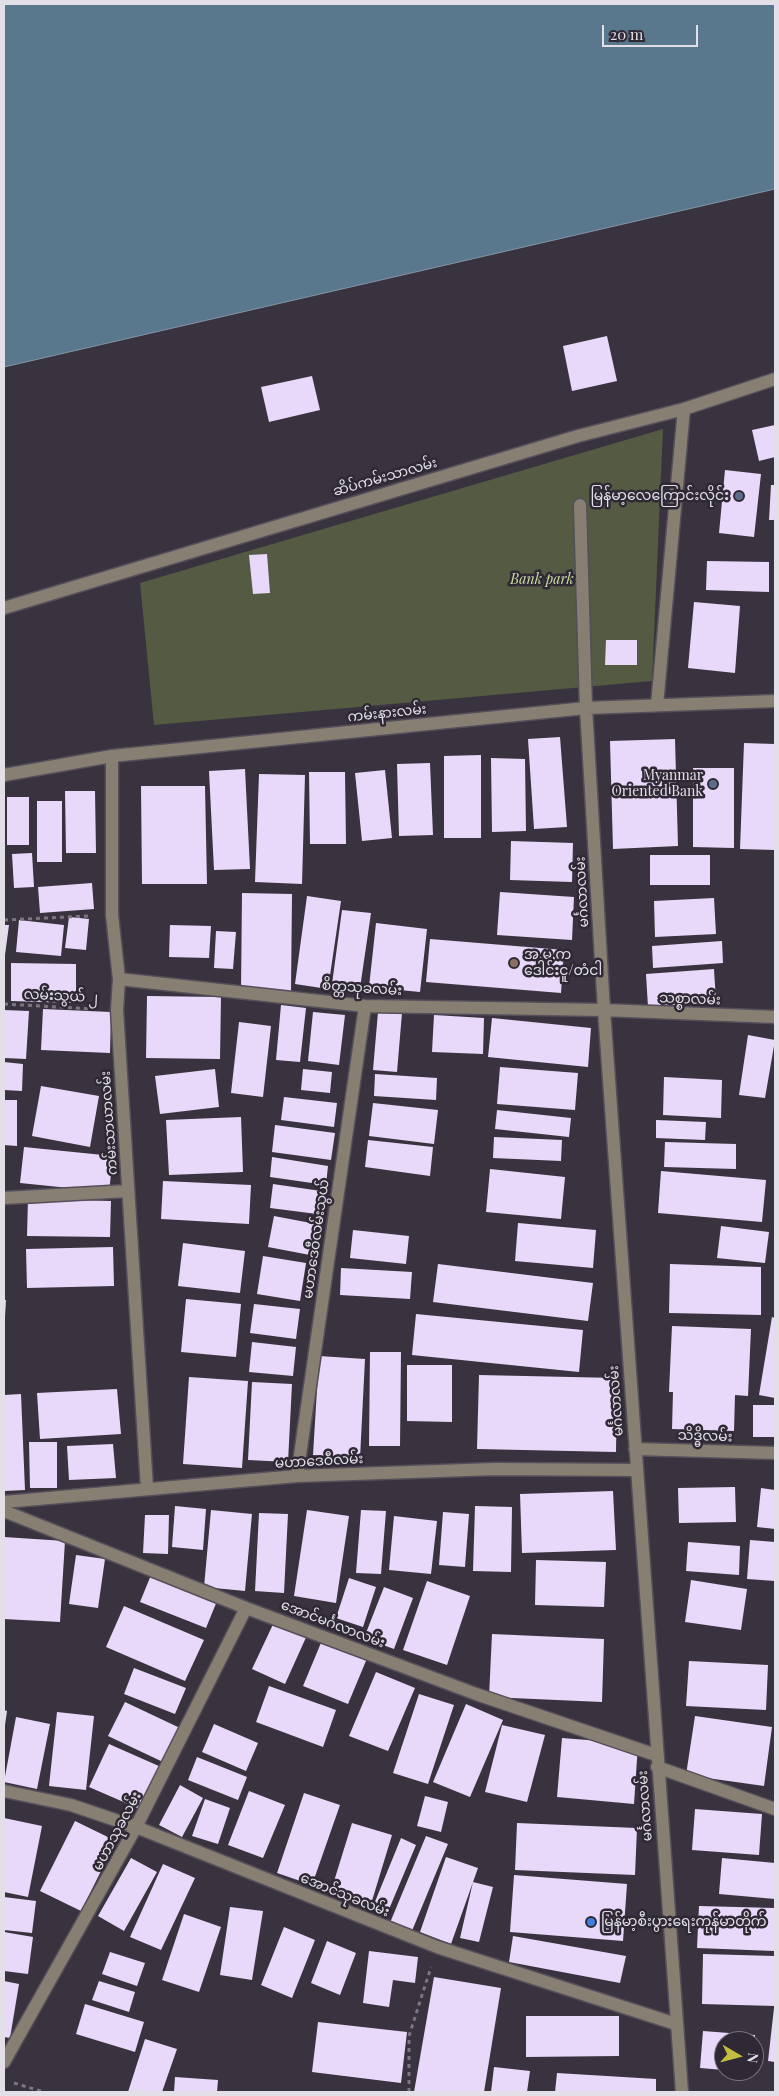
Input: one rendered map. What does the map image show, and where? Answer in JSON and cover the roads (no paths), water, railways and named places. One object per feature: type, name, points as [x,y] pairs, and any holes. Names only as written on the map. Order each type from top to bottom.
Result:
[{"type":"street","name":"ဆိပ်ကမ်းသာလမ်း","points":[[4,608],[578,436],[684,409],[775,379]]},
{"type":"street","points":[[658,705],[684,409]]},
{"type":"street","name":"မင်္ဂလာလမ်း","points":[[580,505],[586,708],[604,1010],[682,2092]]},
{"type":"street","name":"ကမ်းနားလမ်း","points":[[4,775],[112,756],[586,708],[775,701]]},
{"type":"street","name":"ကမ်းသာယာလမ်း","points":[[112,756],[112,915],[119,979],[117,1010],[147,1488]]},
{"type":"street","name":"စိတ္တသုခလမ်း","points":[[119,979],[365,1006],[604,1010]]},
{"type":"street","name":"မဟာဒေဝီလမ်းသွယ်","points":[[297,1476],[365,1006]]},
{"type":"street","name":"သစ္စာလမ်း","points":[[604,1010],[775,1017]]},
{"type":"street","points":[[4,1198],[128,1191]]},
{"type":"street","name":"သိဒ္ဓိလမ်း","points":[[635,1449],[775,1453]]},
{"type":"street","name":"မဟာဒေဝီလမ်း","points":[[4,1502],[297,1476],[495,1469],[637,1470]]},
{"type":"street","name":"အောင်မင်္ဂလာလမ်း","points":[[4,1511],[246,1608],[657,1761],[775,1809]]},
{"type":"street","name":"မဟာသုခလမ်း","points":[[4,2062],[136,1827],[246,1608]]},
{"type":"street","name":"အောင်သုခလမ်း","points":[[4,1791],[71,1804],[136,1827],[437,1947],[676,2024]]},
{"type":"water","points":[[4,4],[775,4],[775,189],[4,367]]},
{"type":"place","name":"မြန်မာ့လေကြောင်းလိုင်း","points":[[739,496]]},
{"type":"place","name":"Myanmar Oriented Bank","points":[[713,784]]},
{"type":"place","name":"အ.မ.က ဒေါင်းငူ/တံငါ","points":[[514,963]]},
{"type":"place","name":"မြန်မာ့စီးပွားရေးကုန်မာတိုက်","points":[[591,1922]]},
{"type":"park label","name":"Bank park","points":[[542,580]]}]
